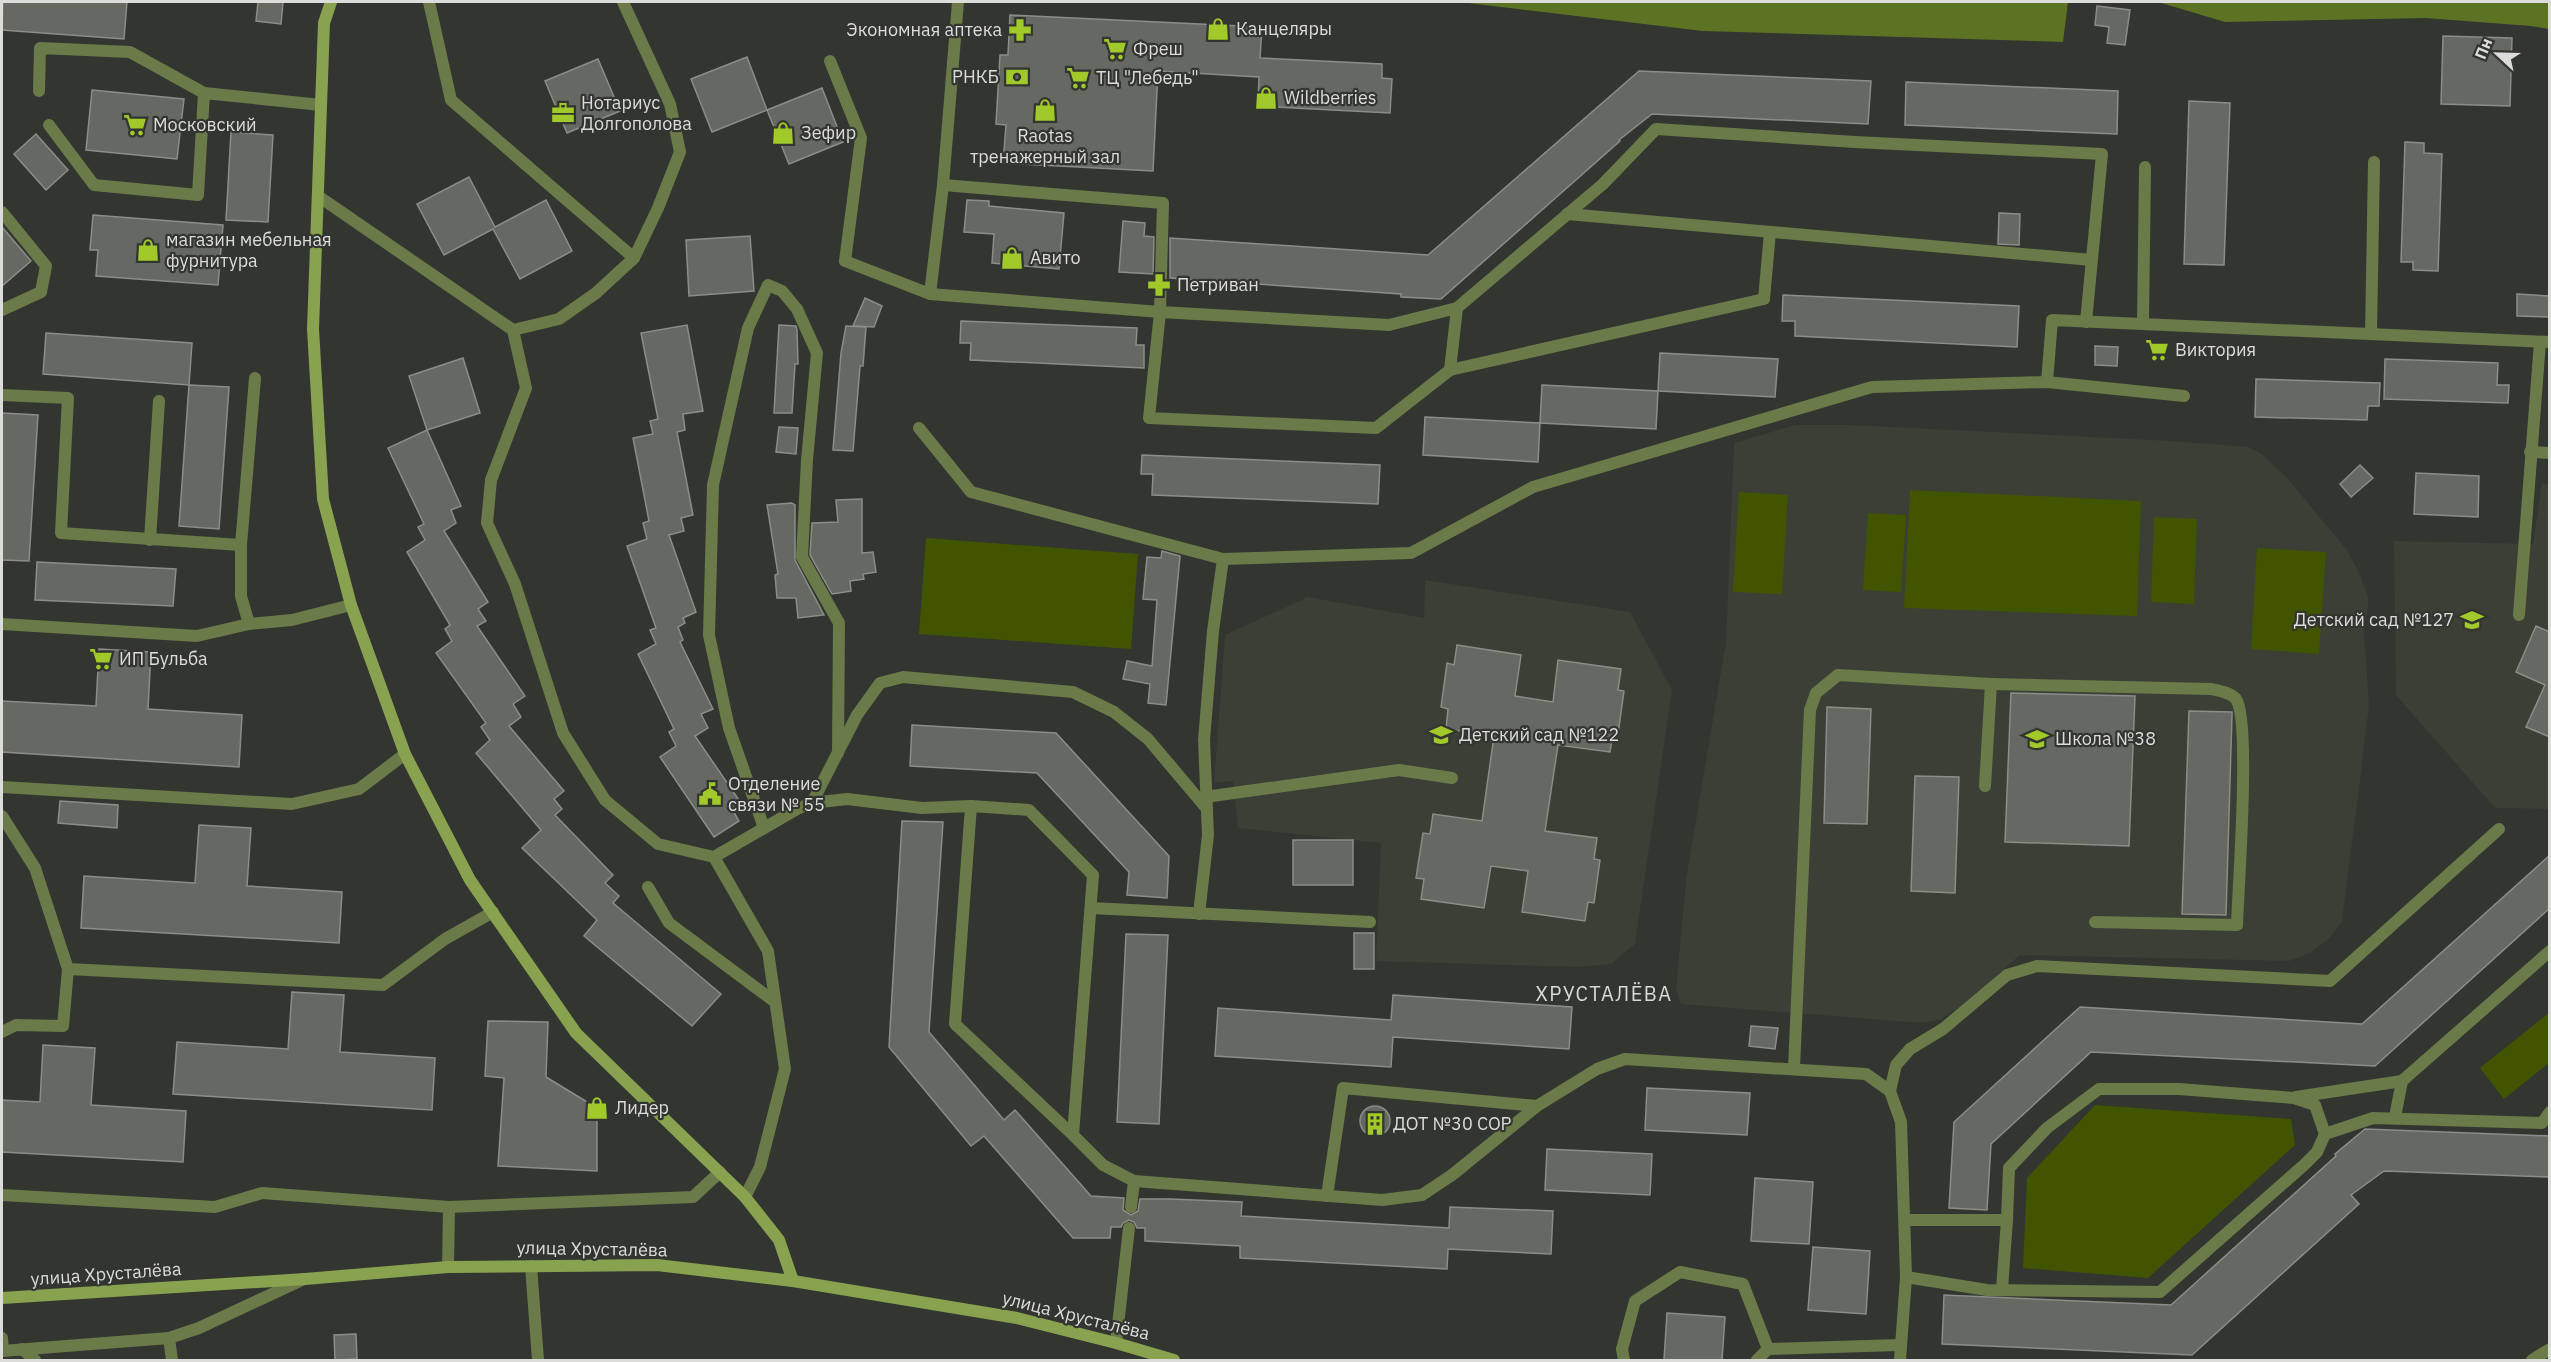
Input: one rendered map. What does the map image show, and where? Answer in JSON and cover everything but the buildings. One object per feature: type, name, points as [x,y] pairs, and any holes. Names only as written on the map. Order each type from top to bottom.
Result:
[{"type":"main road","points":[[331,2],[324,23],[313,329],[323,499],[351,605],[405,754],[470,880],[576,1033],[745,1197],[779,1240],[793,1281]]},
{"type":"main road","name":"улица Хрусталёва","points":[[2,1298],[305,1279],[448,1267],[657,1265],[793,1281],[1017,1318],[1174,1360]]},
{"type":"street","points":[[429,2],[451,100],[634,258]]},
{"type":"street","points":[[513,330],[559,319],[596,293],[634,258],[658,208],[680,152],[670,104],[623,2]]},
{"type":"street","points":[[930,294],[943,185],[958,2]]},
{"type":"street","points":[[39,91],[40,48],[130,52],[204,93],[321,105]]},
{"type":"street","points":[[830,61],[861,138],[845,261],[930,294],[1160,312],[1389,325],[1457,308],[1603,184],[1656,129],[1855,142],[2102,154],[2086,322]]},
{"type":"street","points":[[49,125],[94,184],[198,195],[204,93]]},
{"type":"street","points":[[2371,334],[2374,162]]},
{"type":"street","points":[[2143,324],[2145,167]]},
{"type":"street","points":[[943,185],[1163,203],[1160,312],[1149,418],[1376,428],[1450,370],[1764,299],[1770,232]]},
{"type":"street","points":[[318,196],[513,330],[526,388],[491,480],[487,523],[515,584],[563,733],[605,801],[658,844],[714,857],[797,809],[813,803],[847,799],[922,808],[971,807],[1029,810],[1093,875],[1072,1135]]},
{"type":"street","points":[[2,212],[46,266],[41,292],[2,310]]},
{"type":"street","points":[[1567,214],[2092,260]]},
{"type":"street","points":[[764,828],[729,728],[709,636],[713,485],[748,328],[768,285],[782,291],[797,309],[817,353],[807,460],[802,557],[839,623],[838,753]]},
{"type":"street","points":[[1450,370],[1457,308]]},
{"type":"street","points":[[2047,382],[2052,320],[2545,342],[2530,452],[2518,615]]},
{"type":"street","points":[[249,624],[241,596],[241,545],[255,378]]},
{"type":"street","points":[[919,428],[971,492],[1223,559],[1412,553],[1533,487],[1872,387],[2047,382],[2184,396]]},
{"type":"street","points":[[2,395],[68,398],[61,533],[241,545]]},
{"type":"street","points":[[150,540],[159,401]]},
{"type":"street","points":[[2530,452],[2550,453]]},
{"type":"street","points":[[1199,914],[1208,835],[1206,718],[1213,631],[1223,559]]},
{"type":"street","points":[[2,624],[196,636],[249,624],[292,620],[351,605]]},
{"type":"street","points":[[1794,1068],[1810,710],[1816,693],[1838,675],[1991,684],[2211,689],[2227,692],[2236,699],[2241,713],[2242,787],[2236,925],[2095,922]]},
{"type":"street","points":[[813,803],[857,714],[880,683],[903,677],[1073,692],[1114,712],[1148,739],[1206,803]]},
{"type":"street","points":[[1985,786],[1991,684]]},
{"type":"street","points":[[2,787],[292,804],[359,789],[405,754]]},
{"type":"street","points":[[1206,803],[1399,770],[1452,778]]},
{"type":"street","points":[[971,807],[955,1024],[1103,1166],[1134,1181],[1382,1200],[1422,1195],[1452,1175],[1537,1106],[1598,1069],[1625,1059],[1866,1074],[1890,1091]]},
{"type":"street","points":[[2,816],[35,868],[68,969],[63,1026],[16,1025],[2,1032]]},
{"type":"street","points":[[1900,1360],[1899,1345],[1906,1277],[1906,1220],[1901,1122],[1890,1091],[1896,1065],[1910,1049],[1943,1029],[2007,975],[2037,966],[2330,981],[2499,829]]},
{"type":"street","points":[[714,857],[768,951],[785,1068],[760,1167],[745,1197]]},
{"type":"street","points":[[648,886],[669,923],[775,1002]]},
{"type":"street","points":[[1090,908],[1370,922]]},
{"type":"street","points":[[68,969],[383,985],[445,939],[493,912]]},
{"type":"street","points":[[2002,1289],[2009,1167],[2047,1128],[2099,1089],[2179,1089],[2294,1098],[2402,1081],[2550,951]]},
{"type":"street","points":[[2395,1117],[2402,1081]]},
{"type":"street","points":[[1327,1196],[1343,1088],[1537,1106]]},
{"type":"street","points":[[1906,1277],[1987,1290],[2160,1293],[2317,1152],[2325,1134],[2315,1105],[2294,1098]]},
{"type":"street","points":[[2325,1134],[2373,1118],[2542,1123],[2550,1112]]},
{"type":"street","points":[[2,1195],[215,1207],[262,1192],[449,1207],[693,1197],[720,1172]]},
{"type":"street","points":[[1131,1207],[1134,1181]]},
{"type":"street","points":[[448,1267],[449,1207]]},
{"type":"street","points":[[1906,1220],[2007,1220]]},
{"type":"street","points":[[1116,1343],[1129,1228]]},
{"type":"street","points":[[531,1266],[538,1360]]},
{"type":"street","points":[[1624,1360],[1622,1349],[1635,1300],[1680,1272],[1743,1284],[1768,1349]]},
{"type":"street","points":[[2,1347],[22,1349],[169,1338],[199,1328],[305,1279]]},
{"type":"street","points":[[169,1338],[172,1360]]},
{"type":"street","points":[[1757,1360],[1768,1349],[1899,1345]]},
{"type":"street","points":[[2532,1360],[2550,1348]]},
{"type":"street","points":[[22,1349],[35,1360]]},
{"type":"shaded area","name":"Школа №38","points":[[1795,425],[1852,425],[2248,447],[2262,454],[2288,479],[2347,550],[2369,599],[2364,632],[2369,705],[2342,921],[2329,939],[2310,953],[2289,961],[2020,955],[1960,1007],[1939,1020],[1922,1023],[1681,1004],[1676,989],[1686,880],[1726,642],[1734,443]]},
{"type":"shaded area","name":"Детский сад №127","points":[[2542,483],[2549,484],[2549,809],[2495,808],[2396,695],[2394,541],[2533,544]]},
{"type":"shaded area","name":"Детский сад №122","points":[[1425,580],[1630,612],[1672,690],[1635,944],[1611,964],[1578,967],[1376,961],[1381,843],[1238,828],[1233,781],[1214,783],[1225,635],[1308,597],[1424,618]]},
{"type":"green space","points":[[1460,2],[2068,2],[2063,42],[1703,31]]},
{"type":"green space","points":[[2158,2],[2549,2],[2549,29],[2426,18],[2225,22]]},
{"type":"green space","points":[[1910,490],[2141,501],[2137,616],[1904,608]]},
{"type":"green space","points":[[1739,492],[1788,495],[1782,594],[1733,592]]},
{"type":"green space","points":[[1868,513],[1906,515],[1901,592],[1863,590]]},
{"type":"green space","points":[[2154,517],[2197,519],[2194,604],[2151,602]]},
{"type":"green space","points":[[926,538],[1138,554],[1131,649],[919,634]]},
{"type":"green space","points":[[2257,548],[2326,552],[2319,654],[2251,649]]},
{"type":"green space","points":[[2549,1013],[2549,1063],[2504,1099],[2480,1068]]},
{"type":"green space","points":[[2095,1105],[2291,1119],[2295,1145],[2148,1278],[2023,1268],[2027,1178]]},
{"type":"place","name":"Канцеляры","points":[[1218,29]]},
{"type":"place","name":"Экономная аптека","points":[[1020,30]]},
{"type":"place","name":"Фреш","points":[[1115,49]]},
{"type":"place","name":"РНКБ","points":[[1017,77]]},
{"type":"place","name":"ТЦ \"Лебедь\"","points":[[1078,78]]},
{"type":"place","name":"Wildberries","points":[[1266,98]]},
{"type":"place","name":"Raotas тренажерный зал","points":[[1045,110]]},
{"type":"place","name":"Нотариус Долгополова","points":[[563,113]]},
{"type":"place","name":"Московский","points":[[135,125]]},
{"type":"place","name":"Зефир","points":[[783,133]]},
{"type":"place","name":"магазин мебельная фурнитура","points":[[148,250]]},
{"type":"place","name":"Авито","points":[[1012,258]]},
{"type":"place","name":"Петриван","points":[[1159,285]]},
{"type":"place","name":"Виктория","points":[[2157,350]]},
{"type":"place","name":"Детский сад №127","points":[[2472,620]]},
{"type":"place","name":"ИП Бульба","points":[[101,659]]},
{"type":"place","name":"Детский сад №122","points":[[1441,735]]},
{"type":"place","name":"Школа №38","points":[[2037,739]]},
{"type":"place","name":"Отделение связи № 55","points":[[710,794]]},
{"type":"place","name":"Лидер","points":[[597,1108]]},
{"type":"place","name":"ДОТ №30 СОР","points":[[1375,1124]]},
{"type":"district","name":"ХРУСТАЛЁВА","points":[[1604,994]]}]
